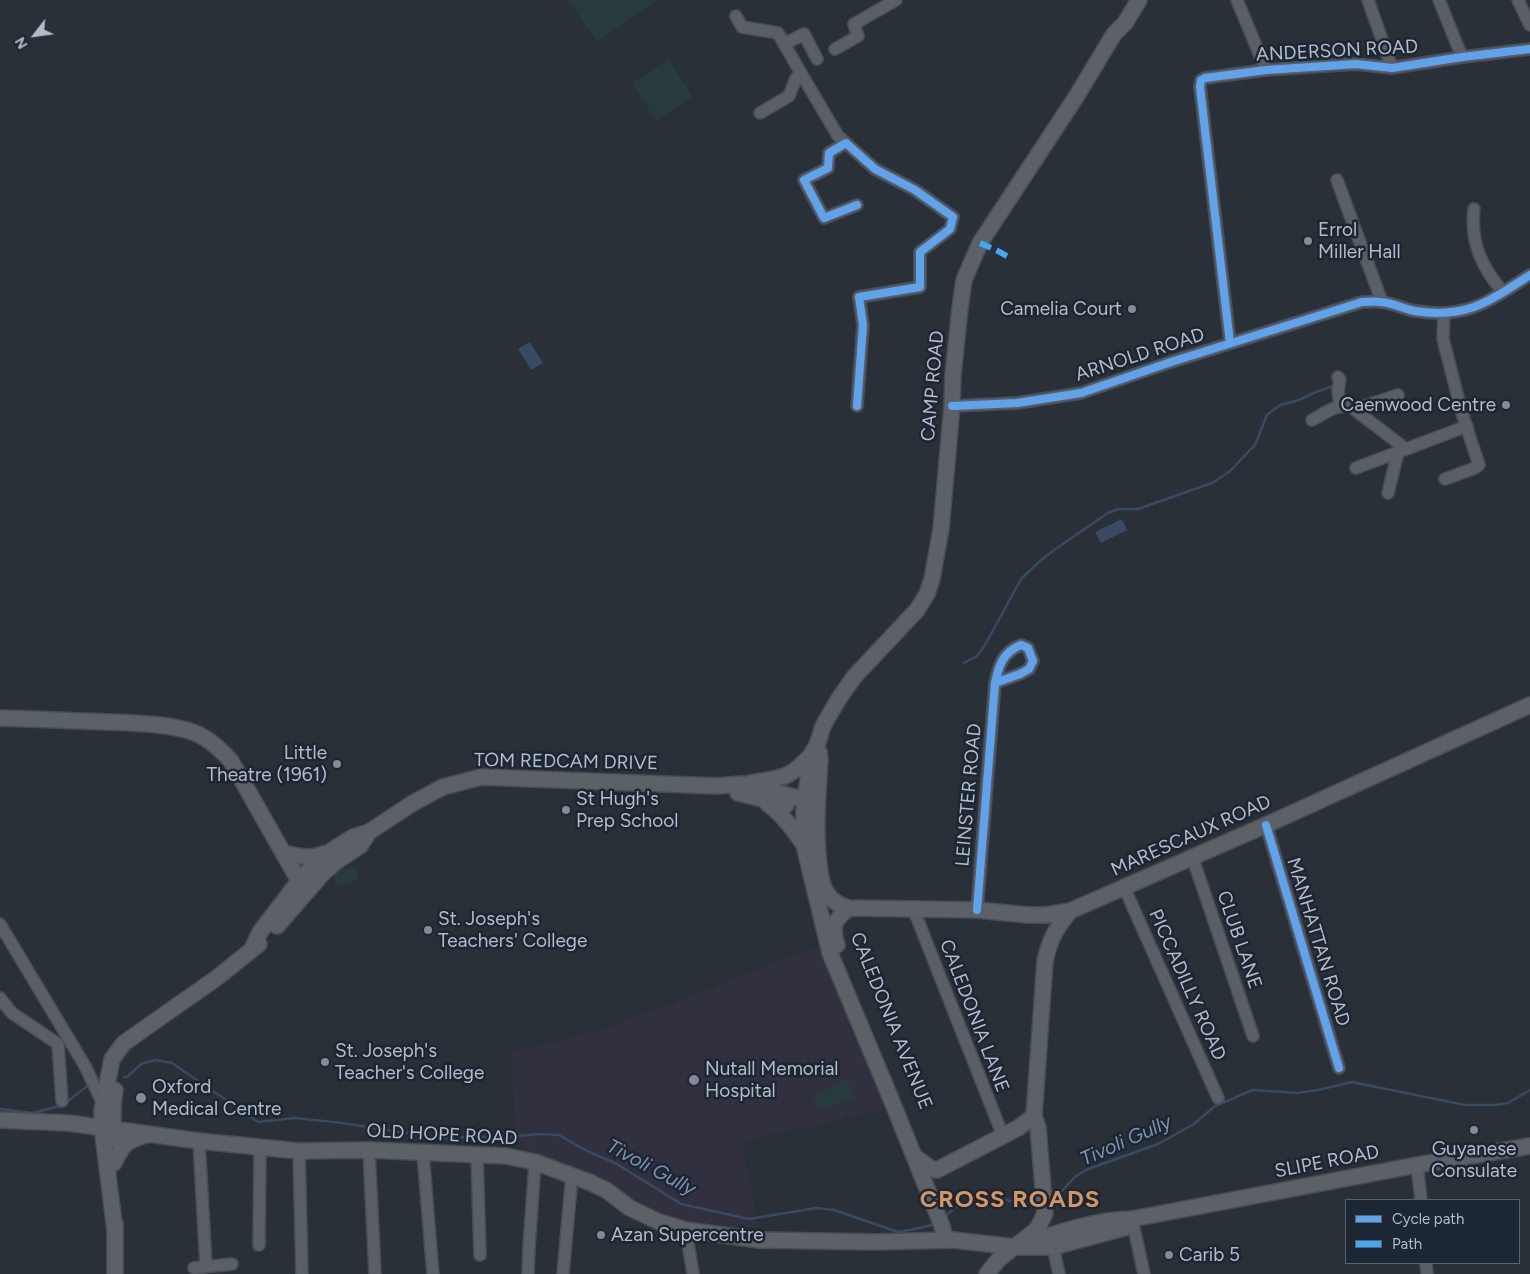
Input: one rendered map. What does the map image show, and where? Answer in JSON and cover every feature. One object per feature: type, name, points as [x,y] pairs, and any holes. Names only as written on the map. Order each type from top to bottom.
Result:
[{"type":"main road","name":"CAMP ROAD","points":[[1114,34],[1118,18],[1127,0]]},
{"type":"main road","name":"CAMP ROAD","points":[[811,806],[814,750],[823,726],[854,677],[917,610],[927,594],[935,567],[941,529],[953,375],[964,280],[980,243],[1076,97],[1114,34],[1125,22],[1139,0]]},
{"type":"main road","name":"MARESCAUX ROAD","points":[[849,908],[976,910],[1028,915],[1046,915],[1070,910],[1266,825],[1530,705]]},
{"type":"main road","points":[[0,718],[168,726],[195,732],[206,738],[231,761],[303,886]]},
{"type":"main road","points":[[744,784],[786,777],[796,771],[814,750]]},
{"type":"main road","name":"TOM REDCAM DRIVE","points":[[107,1128],[103,1104],[112,1059],[124,1043],[218,978],[266,939],[303,886],[317,862],[353,837],[369,832],[413,803],[443,787],[481,777],[716,786],[744,784],[811,806]]},
{"type":"main road","name":"TOM REDCAM DRIVE","points":[[716,786],[763,800],[811,806]]},
{"type":"main road","points":[[763,800],[778,811],[804,845]]},
{"type":"main road","name":"CALEDONIA AVENUE","points":[[811,806],[804,845],[830,953],[913,1155],[944,1219]]},
{"type":"main road","name":"CALEDONIA AVENUE","points":[[811,806],[822,883],[826,893],[832,900],[849,908],[835,922],[834,938],[844,968],[912,1125],[915,1140],[913,1155]]},
{"type":"main road","name":"TOM REDCAM DRIVE","points":[[303,886],[360,846],[369,832]]},
{"type":"main road","points":[[284,853],[305,858],[318,856],[334,849]]},
{"type":"main road","points":[[1048,945],[1057,927],[1070,910]]},
{"type":"main road","points":[[987,1274],[999,1259],[1035,1231],[1039,1226],[1044,1206],[1038,1127],[1034,1116],[1048,931],[1045,924],[1035,917],[1028,915]]},
{"type":"main road","name":"TOM REDCAM DRIVE","points":[[107,1128],[113,1106],[119,1064],[130,1048],[168,1011]]},
{"type":"main road","points":[[68,1123],[89,1118],[98,1112],[103,1104]]},
{"type":"main road","points":[[950,1240],[934,1184],[933,1176],[937,1170],[1018,1128],[1034,1116]]},
{"type":"main road","name":"OLD HOPE ROAD","points":[[0,1120],[68,1123],[199,1141],[299,1151],[370,1150],[506,1156],[535,1162],[572,1175],[606,1190],[630,1208],[659,1222],[686,1230],[760,1240],[876,1242],[950,1240],[1016,1247]]},
{"type":"main road","points":[[107,1128],[114,1162],[115,1274]]},
{"type":"main road","points":[[107,1128],[115,1231]]},
{"type":"main road","points":[[114,1162],[121,1149],[130,1140],[148,1134]]},
{"type":"main road","name":"SLIPE ROAD","points":[[1016,1247],[1066,1231],[1120,1219],[1530,1146]]},
{"type":"main road","points":[[913,1155],[930,1168],[937,1170]]},
{"type":"main road","points":[[1044,1206],[1052,1222],[1066,1231]]},
{"type":"main road","name":"SLIPE ROAD","points":[[1016,1247],[1053,1247],[1124,1228],[1132,1218]]},
{"type":"street","points":[[835,50],[858,36],[854,24],[896,0]]},
{"type":"street","points":[[1237,0],[1266,70]]},
{"type":"street","points":[[1368,0],[1392,68]]},
{"type":"street","points":[[1439,0],[1462,57]]},
{"type":"street","points":[[1518,0],[1530,25]]},
{"type":"street","points":[[736,16],[742,27],[778,33],[838,136],[875,169],[915,190],[953,217],[950,229],[920,252],[920,287],[859,297],[863,325],[857,406]]},
{"type":"street","points":[[784,44],[804,34],[817,59]]},
{"type":"street","name":"ANDERSON ROAD","points":[[1230,344],[1201,80],[1266,70],[1356,64],[1392,68],[1530,49]]},
{"type":"street","points":[[760,113],[789,96],[796,78],[802,75]]},
{"type":"street","points":[[846,143],[829,153],[828,168],[804,180],[824,218],[857,205]]},
{"type":"street","points":[[1337,180],[1382,302]]},
{"type":"street","points":[[1474,209],[1472,224],[1482,263],[1503,292]]},
{"type":"street","name":"ARNOLD ROAD","points":[[952,406],[1017,403],[1081,393],[1171,362],[1362,302],[1382,302],[1414,311],[1444,314],[1460,312],[1482,304],[1530,275]]},
{"type":"street","points":[[1444,314],[1443,339],[1479,465],[1445,479]]},
{"type":"street","points":[[1338,377],[1340,380],[1338,390],[1340,407]]},
{"type":"street","points":[[1356,409],[1398,394]]},
{"type":"street","points":[[1312,420],[1333,408],[1345,405],[1356,409],[1402,450]]},
{"type":"street","points":[[1356,468],[1467,426]]},
{"type":"street","points":[[1388,493],[1402,450]]},
{"type":"street","name":"LEINSTER ROAD","points":[[976,910],[995,683]]},
{"type":"street","name":"MANHATTAN ROAD","points":[[1266,825],[1339,1068]]},
{"type":"street","name":"CLUB LANE","points":[[1192,856],[1253,1036]]},
{"type":"street","name":"PICCADILLY ROAD","points":[[1124,887],[1218,1098]]},
{"type":"street","name":"CALEDONIA LANE","points":[[913,908],[1002,1136]]},
{"type":"street","points":[[0,924],[73,1045],[96,1086],[103,1104]]},
{"type":"street","points":[[0,998],[12,1013],[58,1044],[62,1101]]},
{"type":"street","points":[[0,1010],[12,1013]]},
{"type":"street","points":[[199,1141],[206,1266]]},
{"type":"street","points":[[259,1245],[260,1147]]},
{"type":"street","points":[[370,1150],[375,1274]]},
{"type":"street","points":[[299,1151],[302,1274]]},
{"type":"street","points":[[423,1153],[432,1274]]},
{"type":"street","points":[[477,1155],[480,1255]]},
{"type":"street","points":[[528,1274],[535,1162]]},
{"type":"street","points":[[1418,1165],[1421,1199]]},
{"type":"street","points":[[563,1274],[572,1175]]},
{"type":"street","points":[[1132,1218],[1144,1274]]},
{"type":"street","points":[[686,1230],[693,1274]]},
{"type":"street","points":[[1053,1247],[1059,1274]]},
{"type":"street","points":[[194,1268],[232,1264]]},
{"type":"shaded area","name":"Nutall Memorial Hospital","points":[[821,945],[887,1109],[770,1135],[743,1143],[759,1232],[718,1232],[684,1224],[651,1209],[612,1184],[516,1146],[511,1052],[600,1031]]},
{"type":"green space","points":[[568,0],[657,0],[597,42]]},
{"type":"green space","points":[[669,60],[693,97],[656,121],[632,83]]},
{"type":"green space","points":[[355,866],[358,881],[336,886],[332,871]]},
{"type":"green space","points":[[847,1078],[855,1098],[818,1110],[812,1097]]},
{"type":"water","points":[[530,342],[543,363],[531,370],[518,349]]},
{"type":"water","points":[[1122,519],[1127,530],[1101,543],[1095,532]]},
{"type":"waterway","points":[[964,663],[977,656],[985,645],[1021,579],[1054,550],[1108,513],[1119,509],[1138,509],[1212,483],[1229,472],[1255,445],[1267,415],[1280,405],[1299,400],[1336,385]]},
{"type":"waterway","name":"Tivoli Gully","points":[[124,1077],[127,1077],[141,1064],[155,1060],[172,1063],[258,1122],[295,1118],[342,1123],[439,1138],[559,1135],[587,1151],[617,1164],[681,1204],[749,1219],[816,1208],[834,1210],[898,1232],[936,1224]]},
{"type":"waterway","name":"Tivoli Gully","points":[[1050,1199],[1056,1197],[1076,1176],[1088,1169],[1158,1144],[1194,1124],[1215,1106],[1253,1090],[1297,1093],[1352,1082],[1465,1105],[1508,1103],[1530,1090]]},
{"type":"waterway","name":"Tivoli Gully","points":[[0,1109],[33,1113],[63,1105],[90,1084]]},
{"type":"waterway","name":"Tivoli Gully","points":[[944,1218],[954,1208],[990,1195],[1017,1203],[1039,1205]]},
{"type":"marked path","points":[[980,243],[1012,259]]},
{"type":"cycle path","points":[[1230,343],[1200,87],[1201,80],[1266,70],[1356,64],[1392,68],[1530,49]]},
{"type":"cycle path","points":[[857,205],[824,218],[804,180],[828,168],[829,153],[846,143],[875,169],[915,190],[953,217],[950,229],[920,252],[920,287],[859,297],[863,325],[857,406]]},
{"type":"cycle path","points":[[952,406],[1017,403],[1081,393],[1171,362],[1362,302],[1385,303],[1415,311],[1433,313],[1449,313],[1463,310],[1489,300],[1530,275]]},
{"type":"cycle path","points":[[977,910],[995,683],[998,670],[1006,655],[1021,645],[1028,648],[1033,661],[1029,669],[995,683]]},
{"type":"cycle path","points":[[1266,825],[1339,1068]]},
{"type":"place","name":"Errol Miller Hall","points":[[1308,241]]},
{"type":"place","name":"Camelia Court","points":[[1132,309]]},
{"type":"place","name":"Caenwood Centre","points":[[1506,405]]},
{"type":"place","name":"Little Theatre (1961)","points":[[337,764]]},
{"type":"place","name":"St Hugh's Prep School","points":[[566,810]]},
{"type":"place","name":"St. Joseph's Teachers' College","points":[[428,930]]},
{"type":"place","name":"St. Joseph's Teacher's College","points":[[325,1062]]},
{"type":"place","name":"Nutall Memorial Hospital","points":[[694,1080]]},
{"type":"place","name":"Oxford Medical Centre","points":[[141,1098]]},
{"type":"place","name":"Guyanese Consulate","points":[[1474,1130]]},
{"type":"place","name":"Azan Supercentre","points":[[601,1235]]},
{"type":"place","name":"Carib 5","points":[[1169,1255]]},
{"type":"district","name":"CROSS ROADS","points":[[1010,1200]]}]
